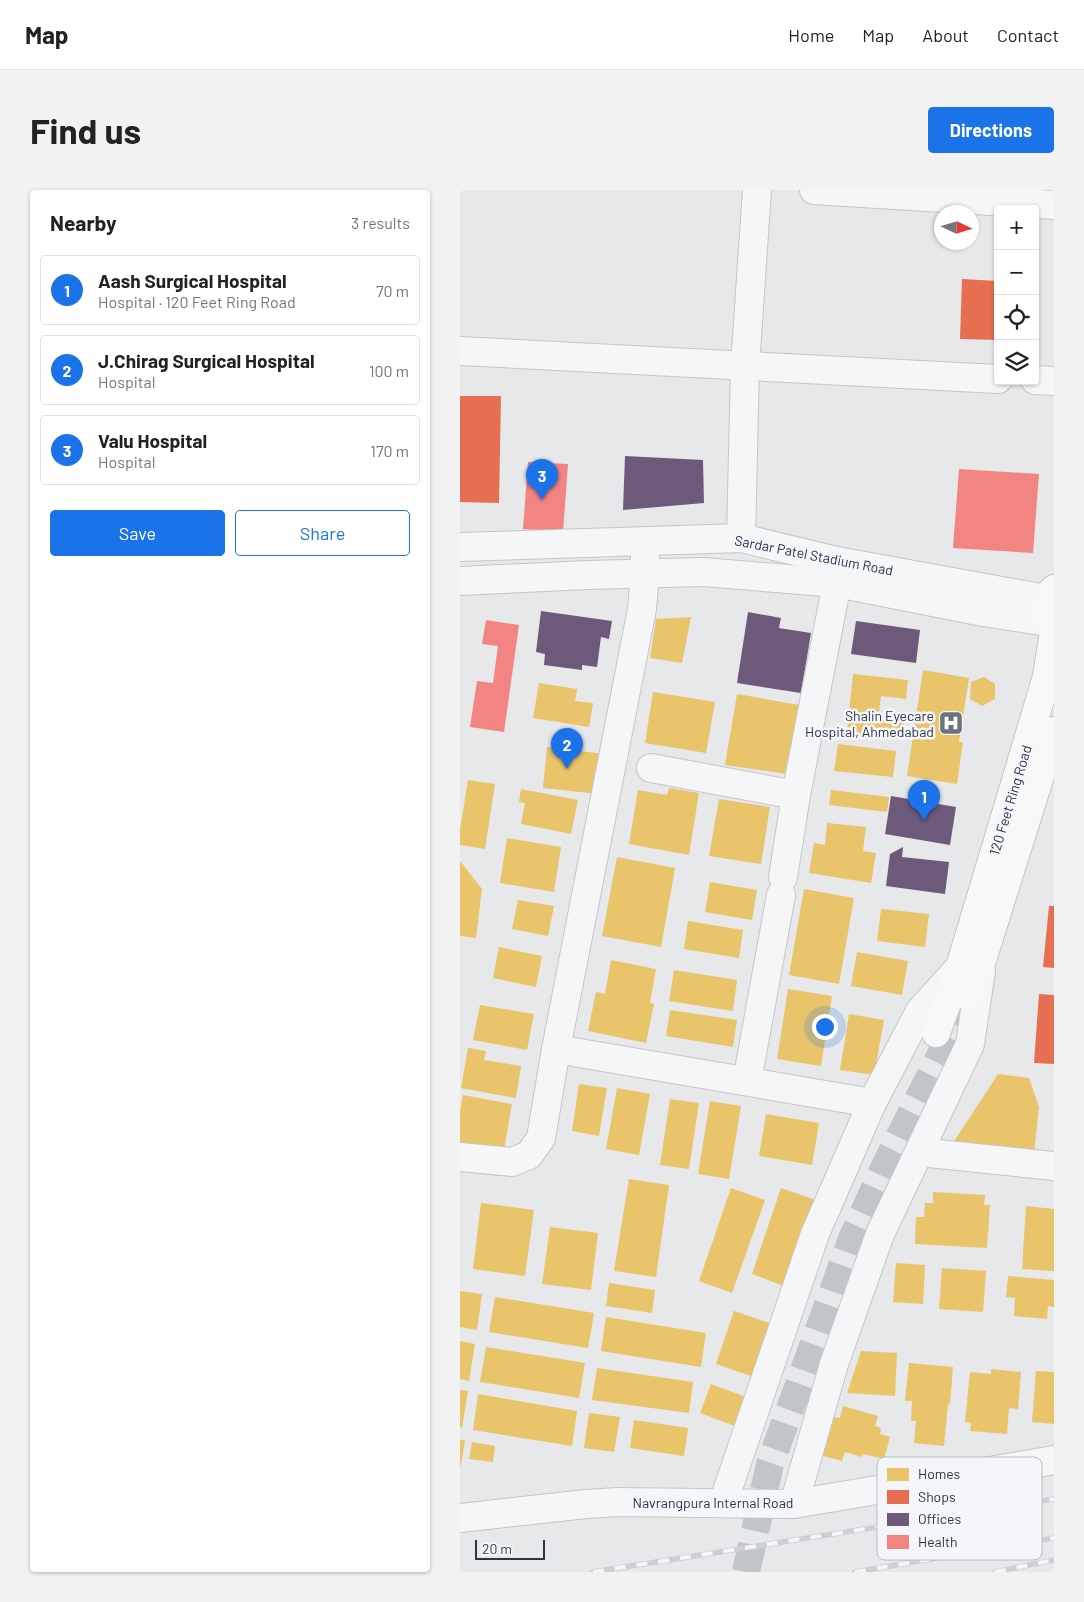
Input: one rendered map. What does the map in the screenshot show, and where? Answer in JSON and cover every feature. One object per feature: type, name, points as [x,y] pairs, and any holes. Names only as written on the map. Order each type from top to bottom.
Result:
[{"type":"main road","name":"120 Feet Ring Road","points":[[971,962],[1047,676],[1051,614]]},
{"type":"main road","name":"120 Feet Ring Road","points":[[971,962],[1054,731]]},
{"type":"main road","points":[[960,1016],[971,962]]},
{"type":"main road","points":[[936,1033],[971,962]]},
{"type":"street","points":[[741,538],[745,366],[757,190]]},
{"type":"street","points":[[814,190],[1054,205]]},
{"type":"street","points":[[460,351],[994,379]]},
{"type":"street","points":[[1039,380],[1054,381]]},
{"type":"street","name":"Sardar Patel Stadium Road","points":[[460,547],[741,538],[837,572],[983,612],[1051,614]]},
{"type":"street","points":[[460,1157],[512,1162],[529,1155],[541,1138],[556,1049],[640,618],[645,574],[645,542]]},
{"type":"street","name":"Sardar Patel Stadium Road","points":[[460,581],[703,572],[837,572]]},
{"type":"street","points":[[746,1082],[837,572]]},
{"type":"street","points":[[651,768],[796,795]]},
{"type":"street","points":[[723,1503],[815,1234],[872,1103],[920,1011],[971,962]]},
{"type":"street","points":[[794,1504],[834,1364],[880,1234],[970,1044],[971,962]]},
{"type":"street","points":[[556,1049],[872,1103]]},
{"type":"street","points":[[919,1152],[1054,1166]]},
{"type":"street","name":"Navrangpura Internal Road","points":[[460,1518],[618,1502],[794,1504],[877,1490]]},
{"type":"building: Homes","points":[[691,617],[682,663],[650,658],[656,619]]},
{"type":"building: Homes","points":[[923,670],[969,678],[959,742],[963,742],[957,784],[907,776]]},
{"type":"building: Homes","points":[[853,674],[908,680],[906,699],[881,696],[878,720],[904,722],[902,739],[847,733]]},
{"type":"building: Homes","points":[[984,677],[995,684],[995,699],[982,706],[970,699],[971,682]]},
{"type":"building: Homes","points":[[539,683],[577,689],[575,701],[593,703],[589,727],[533,718]]},
{"type":"building: Homes","points":[[653,692],[715,702],[706,753],[645,743]]},
{"type":"building: Homes","points":[[737,694],[799,705],[787,774],[725,765]]},
{"type":"building: Homes","points":[[838,744],[896,751],[893,777],[834,771]]},
{"type":"building: Homes","points":[[547,747],[604,754],[599,794],[543,788]]},
{"type":"building: Homes","points":[[468,780],[495,784],[485,849],[460,845],[460,830]]},
{"type":"building: Homes","points":[[669,788],[699,793],[689,855],[629,844],[638,790],[667,795]]},
{"type":"building: Homes","points":[[521,789],[578,800],[571,834],[521,824],[525,803],[519,802]]},
{"type":"building: Homes","points":[[831,790],[889,797],[887,812],[829,805]]},
{"type":"building: Homes","points":[[719,799],[770,807],[761,864],[709,856]]},
{"type":"building: Homes","points":[[827,823],[866,827],[863,851],[876,853],[871,883],[809,873],[814,843],[825,845]]},
{"type":"building: Homes","points":[[507,838],[561,847],[554,892],[500,883]]},
{"type":"building: Homes","points":[[617,857],[675,868],[661,947],[602,936]]},
{"type":"building: Homes","points":[[460,861],[482,889],[476,938],[460,936]]},
{"type":"building: Homes","points":[[710,882],[757,890],[752,920],[705,912]]},
{"type":"building: Homes","points":[[804,889],[854,898],[839,984],[789,975]]},
{"type":"building: Homes","points":[[518,900],[554,906],[548,936],[512,929]]},
{"type":"building: Homes","points":[[881,909],[929,914],[925,947],[877,941]]},
{"type":"building: Homes","points":[[688,921],[743,930],[739,958],[684,949]]},
{"type":"building: Homes","points":[[499,947],[542,956],[536,987],[493,978]]},
{"type":"building: Homes","points":[[857,952],[908,961],[902,995],[851,986]]},
{"type":"building: Homes","points":[[611,960],[656,969],[650,1003],[654,1004],[646,1043],[588,1031],[596,992],[605,994]]},
{"type":"building: Homes","points":[[674,970],[737,980],[733,1011],[669,1001]]},
{"type":"building: Homes","points":[[788,989],[832,996],[821,1066],[777,1059]]},
{"type":"building: Homes","points":[[480,1005],[534,1014],[527,1050],[473,1040]]},
{"type":"building: Homes","points":[[670,1010],[737,1020],[733,1047],[666,1036]]},
{"type":"building: Homes","points":[[849,1014],[884,1020],[874,1075],[840,1070]]},
{"type":"building: Homes","points":[[468,1048],[486,1051],[484,1060],[521,1066],[516,1098],[461,1088]]},
{"type":"building: Homes","points":[[998,1074],[1029,1078],[1039,1107],[1034,1154],[951,1146]]},
{"type":"building: Homes","points":[[579,1084],[607,1088],[599,1136],[572,1131]]},
{"type":"building: Homes","points":[[617,1088],[650,1094],[639,1155],[606,1149]]},
{"type":"building: Homes","points":[[463,1095],[512,1104],[504,1150],[460,1142],[460,1111]]},
{"type":"building: Homes","points":[[670,1099],[699,1103],[689,1169],[660,1165]]},
{"type":"building: Homes","points":[[710,1101],[741,1106],[729,1179],[698,1174]]},
{"type":"building: Homes","points":[[766,1114],[819,1123],[812,1165],[759,1156]]},
{"type":"building: Homes","points":[[629,1179],[669,1185],[656,1277],[614,1271]]},
{"type":"building: Homes","points":[[731,1188],[765,1200],[732,1293],[699,1281]]},
{"type":"building: Homes","points":[[781,1188],[816,1200],[787,1287],[752,1274]]},
{"type":"building: Homes","points":[[933,1192],[985,1195],[984,1205],[990,1205],[987,1248],[915,1244],[916,1217],[924,1217],[925,1203],[933,1203]]},
{"type":"building: Homes","points":[[481,1203],[534,1210],[525,1276],[473,1269]]},
{"type":"building: Homes","points":[[1026,1206],[1054,1209],[1054,1271],[1022,1269]]},
{"type":"building: Homes","points":[[550,1227],[598,1233],[591,1290],[542,1284]]},
{"type":"building: Homes","points":[[896,1263],[925,1265],[923,1304],[893,1302]]},
{"type":"building: Homes","points":[[942,1268],[986,1271],[983,1312],[939,1309]]},
{"type":"building: Homes","points":[[1008,1276],[1054,1280],[1054,1307],[1048,1306],[1047,1319],[1014,1316],[1015,1298],[1006,1297]]},
{"type":"building: Homes","points":[[609,1283],[655,1290],[652,1313],[606,1306]]},
{"type":"building: Homes","points":[[460,1291],[482,1294],[477,1330],[460,1327]]},
{"type":"building: Homes","points":[[495,1297],[594,1313],[588,1348],[489,1332]]},
{"type":"building: Homes","points":[[734,1311],[772,1324],[754,1377],[716,1364]]},
{"type":"building: Homes","points":[[606,1317],[706,1333],[701,1367],[601,1351]]},
{"type":"building: Homes","points":[[460,1341],[475,1344],[469,1381],[460,1379]]},
{"type":"building: Homes","points":[[486,1347],[585,1363],[579,1398],[480,1382]]},
{"type":"building: Homes","points":[[861,1351],[897,1353],[895,1396],[847,1393]]},
{"type":"building: Homes","points":[[909,1363],[953,1367],[944,1446],[914,1443],[916,1421],[911,1421],[912,1401],[905,1401]]},
{"type":"building: Homes","points":[[597,1368],[693,1382],[689,1413],[592,1400]]},
{"type":"building: Homes","points":[[991,1369],[1021,1372],[1018,1409],[1009,1408],[1007,1434],[970,1431],[971,1423],[965,1422],[970,1372],[991,1374]]},
{"type":"building: Homes","points":[[1036,1371],[1054,1372],[1054,1424],[1032,1422]]},
{"type":"building: Homes","points":[[711,1384],[746,1397],[735,1426],[700,1413]]},
{"type":"building: Homes","points":[[460,1390],[468,1391],[462,1428],[460,1427]]},
{"type":"building: Homes","points":[[478,1394],[577,1411],[572,1446],[473,1430]]},
{"type":"building: Homes","points":[[843,1406],[878,1416],[875,1426],[881,1428],[880,1434],[890,1437],[885,1457],[863,1454],[862,1457],[845,1452],[842,1461],[823,1456],[834,1417],[840,1418]]},
{"type":"building: Homes","points":[[589,1413],[620,1417],[614,1452],[584,1448]]},
{"type":"building: Homes","points":[[634,1420],[688,1428],[684,1456],[630,1448]]},
{"type":"building: Homes","points":[[460,1440],[465,1440],[461,1465],[460,1465]]},
{"type":"building: Homes","points":[[472,1442],[495,1446],[493,1462],[469,1459]]},
{"type":"building: Shops","points":[[962,279],[994,281],[994,340],[960,339]]},
{"type":"building: Shops","points":[[460,396],[501,396],[499,503],[460,502]]},
{"type":"building: Shops","points":[[1049,906],[1054,906],[1054,968],[1043,967]]},
{"type":"building: Shops","points":[[1039,994],[1054,995],[1054,1064],[1034,1063]]},
{"type":"building: Offices","points":[[625,456],[703,460],[704,503],[623,510]]},
{"type":"building: Offices","points":[[541,611],[612,621],[609,639],[601,637],[597,667],[582,665],[582,670],[544,665],[545,654],[536,652]]},
{"type":"building: Offices","points":[[748,612],[781,618],[779,628],[811,633],[801,693],[737,683]]},
{"type":"building: Offices","points":[[856,621],[920,630],[916,663],[851,654]]},
{"type":"building: Offices","points":[[891,796],[956,807],[950,845],[885,834]]},
{"type":"building: Offices","points":[[903,847],[902,857],[949,862],[945,894],[886,886],[890,854]]},
{"type":"building: Health","points":[[528,462],[568,464],[563,532],[523,529]]},
{"type":"building: Health","points":[[959,469],[1039,474],[1033,553],[953,548]]},
{"type":"building: Health","points":[[486,620],[519,625],[504,732],[470,727],[477,681],[493,683],[498,646],[482,644]]},
{"type":"tunnel","points":[[746,1572],[770,1464],[852,1239],[883,1170],[960,1016]]},
{"type":"railway","points":[[1042,1501],[1054,1499]]},
{"type":"railway","points":[[593,1572],[877,1527]]},
{"type":"railway","points":[[1042,1540],[1054,1538]]},
{"type":"railway","points":[[855,1572],[925,1560]]},
{"type":"railway","points":[[995,1572],[1054,1560]]},
{"type":"place","name":"Valu Hospital","points":[[542,500]]},
{"type":"place","name":"Shalin Eyecare Hospital, Ahmedabad","points":[[951,723]]},
{"type":"place","name":"J.Chirag Surgical Hospital","points":[[567,769]]},
{"type":"place","name":"Aash Surgical Hospital","points":[[924,821]]}]
